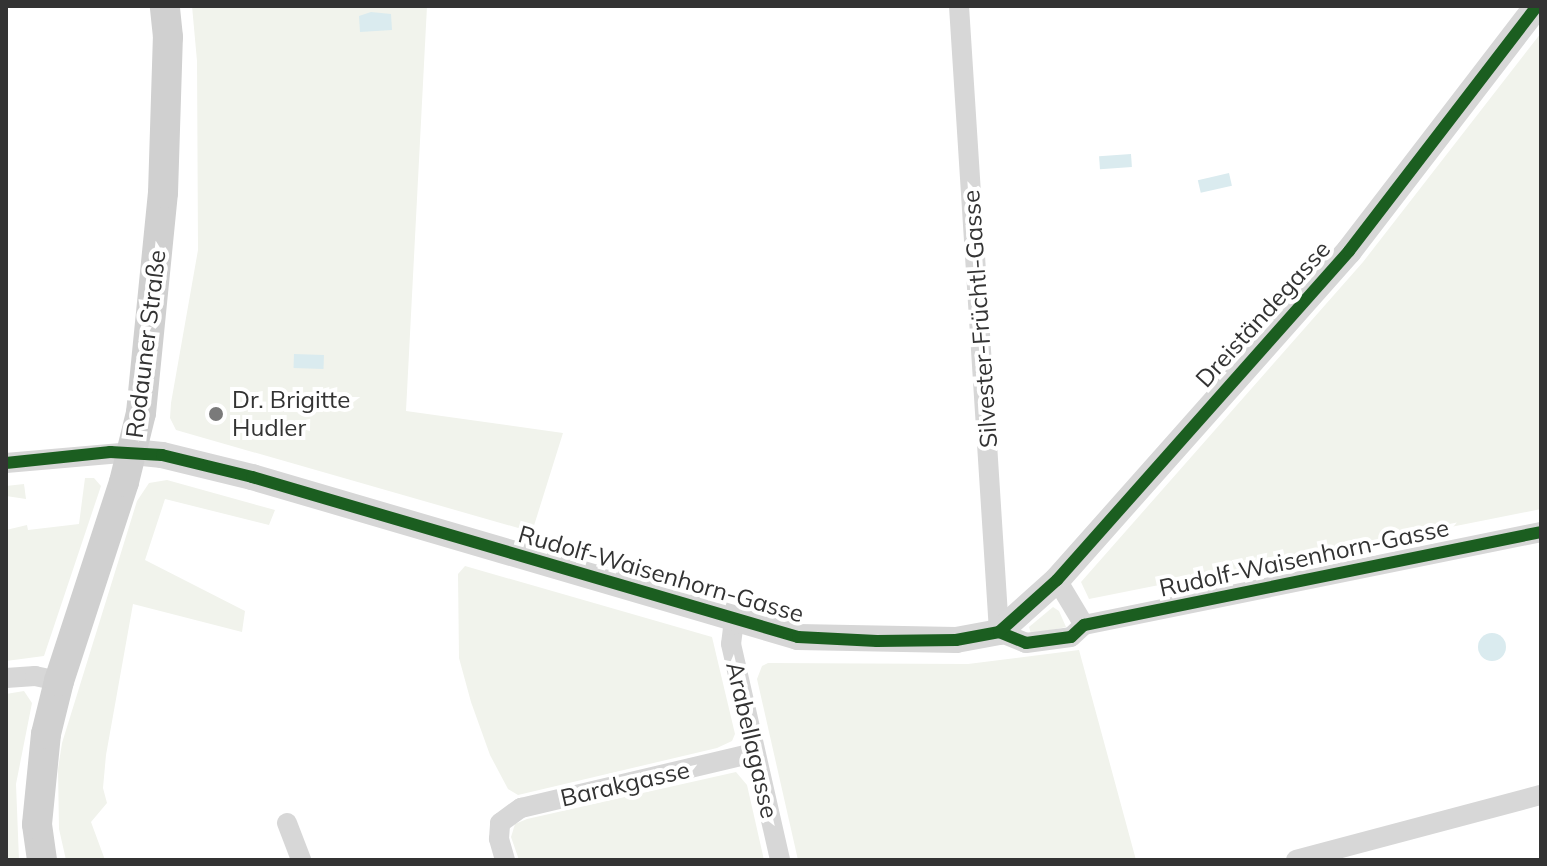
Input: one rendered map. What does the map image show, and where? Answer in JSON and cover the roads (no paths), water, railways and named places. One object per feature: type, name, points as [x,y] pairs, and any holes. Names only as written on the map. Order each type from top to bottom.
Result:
[{"type":"main road","name":"Rodauner Straße","points":[[42,860],[37,824],[46,734],[59,681],[133,452],[143,400],[163,193],[168,37],[165,6]]},
{"type":"street","name":"Silvester-Früchtl-Gasse","points":[[959,6],[999,632]]},
{"type":"street","name":"Dreiständegasse","points":[[999,632],[1057,580],[1349,251],[1537,6]]},
{"type":"street","name":"Rudolf-Waisenhorn-Gasse","points":[[6,463],[133,452],[252,477],[798,637],[877,641],[956,640],[999,632],[1026,643],[1071,637],[1084,625],[1541,532]]},
{"type":"street","points":[[1057,580],[1084,625]]},
{"type":"street","name":"Arabellagasse","points":[[734,620],[731,644],[780,860]]},
{"type":"street","points":[[6,678],[35,676],[59,681]]},
{"type":"street","name":"Barakgasse","points":[[505,860],[499,839],[500,823],[521,808],[754,753]]},
{"type":"street","points":[[1296,860],[1541,795]]},
{"type":"street","points":[[287,823],[301,860]]},
{"type":"place","name":"Dr. Brigitte Hudler","points":[[216,414]]}]
